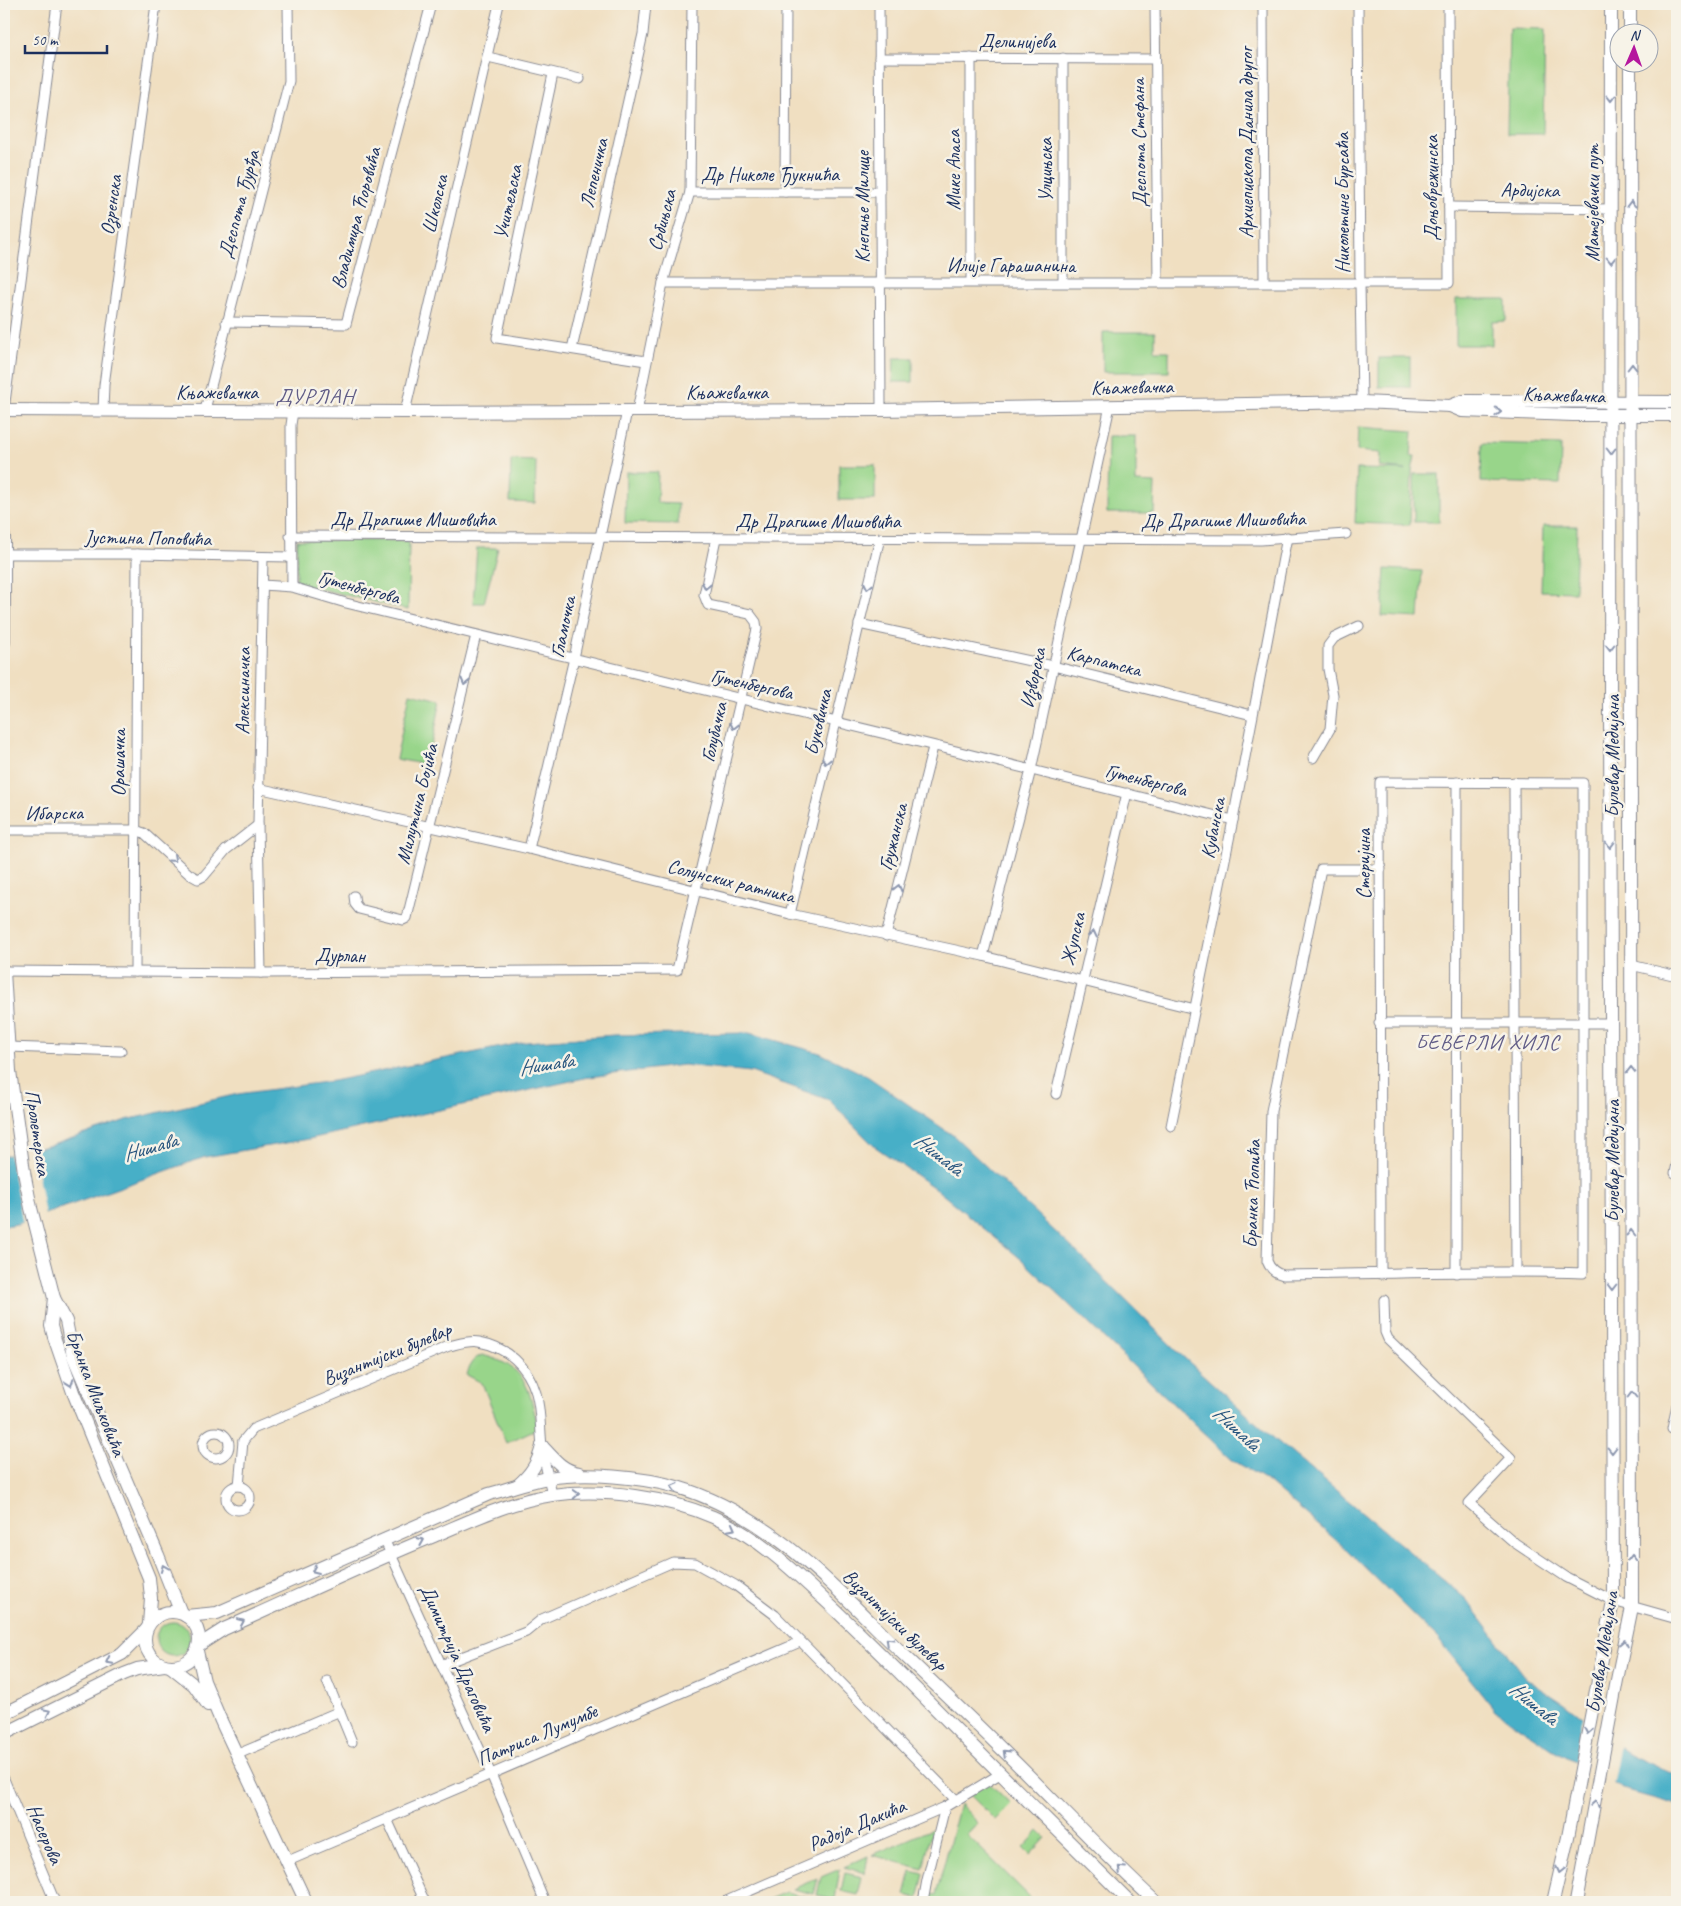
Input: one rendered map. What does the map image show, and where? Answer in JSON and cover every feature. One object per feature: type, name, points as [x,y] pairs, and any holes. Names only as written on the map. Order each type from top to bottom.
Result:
[{"type":"main road","name":"Матејевачки пут","points":[[1611,4],[1611,402]]},
{"type":"main road","points":[[1630,4],[1630,22]]},
{"type":"main road","name":"Матејевачки пут","points":[[1630,72],[1632,409]]},
{"type":"main road","name":"Књажевачка","points":[[1450,406],[1462,401],[1611,402],[1632,409],[1677,415]]},
{"type":"main road","name":"Књажевачка","points":[[4,410],[405,412],[880,410],[1362,402],[1450,406],[1462,411],[1611,415],[1632,409],[1677,402]]},
{"type":"main road","name":"Булевар Медијана","points":[[1553,1902],[1568,1837],[1613,1601],[1611,402]]},
{"type":"main road","name":"Булевар Медијана","points":[[1576,1902],[1632,1607],[1632,409]]},
{"type":"main road","points":[[4,537],[4,642]]},
{"type":"main road","name":"Пролетерска","points":[[4,971],[10,1071],[24,1172],[31,1208],[54,1298]]},
{"type":"main road","name":"Бранка Миљковића","points":[[54,1298],[66,1321],[73,1356],[184,1615]]},
{"type":"main road","name":"Бранка Миљковића","points":[[54,1298],[51,1326],[54,1337],[73,1392],[149,1578],[151,1598],[148,1627]]},
{"type":"main road","points":[[542,1446],[558,1464],[570,1471],[589,1475]]},
{"type":"main road","points":[[517,1486],[528,1477],[539,1461],[542,1446]]},
{"type":"main road","name":"Византијски булевар","points":[[184,1615],[217,1612],[488,1494],[517,1486],[549,1478],[589,1475],[634,1479],[678,1487],[723,1505],[750,1519],[804,1559],[1026,1773],[1156,1902]]},
{"type":"main road","name":"Византијски булевар","points":[[198,1648],[224,1629],[391,1553],[495,1510],[552,1495],[584,1493],[632,1496],[674,1503],[714,1518],[741,1532],[766,1548],[799,1576],[879,1651],[1130,1902]]},
{"type":"main road","points":[[4,1714],[122,1654],[163,1613],[184,1615],[196,1625],[204,1681],[221,1721],[306,1902]]},
{"type":"main road","points":[[148,1627],[145,1637],[148,1651],[157,1662],[167,1666],[194,1685],[221,1721]]},
{"type":"main road","points":[[4,1734],[124,1674],[137,1669],[178,1666],[186,1663],[198,1648]]},
{"type":"street","points":[[4,410],[56,4]]},
{"type":"street","name":"Озренска","points":[[103,411],[104,386],[156,4]]},
{"type":"street","name":"Деспота Ђурђа","points":[[205,410],[289,81],[288,4]]},
{"type":"street","name":"Владимира Ћоровића","points":[[226,322],[346,324],[431,4]]},
{"type":"street","name":"Школска","points":[[405,412],[499,4]]},
{"type":"street","name":"Лепеничка","points":[[572,349],[643,34],[646,4]]},
{"type":"street","name":"Србињска","points":[[632,411],[646,361],[663,284],[690,192],[692,4]]},
{"type":"street","points":[[785,192],[786,4]]},
{"type":"street","name":"Кнегиње Милице","points":[[879,4],[880,410]]},
{"type":"street","name":"Деспота Стефана","points":[[1155,4],[1158,282]]},
{"type":"street","name":"Архиепископа Данила другог","points":[[1263,4],[1264,282]]},
{"type":"street","name":"Николетине Бурсаћа","points":[[1358,4],[1362,402]]},
{"type":"street","name":"Доњоврежинска","points":[[1360,283],[1449,282],[1448,4]]},
{"type":"street","points":[[488,57],[580,79]]},
{"type":"street","name":"Делинијева","points":[[879,58],[1155,59]]},
{"type":"street","name":"Мике Аласа","points":[[971,58],[971,282]]},
{"type":"street","name":"Улцињска","points":[[1063,58],[1063,282]]},
{"type":"street","name":"Учитељска","points":[[553,74],[497,338],[572,349]]},
{"type":"street","name":"Др Николе Ђукнића","points":[[690,192],[880,192]]},
{"type":"street","name":"Ардијска","points":[[1449,207],[1611,209]]},
{"type":"street","name":"Илије Гарашанина","points":[[663,284],[971,282],[1360,283]]},
{"type":"street","points":[[572,349],[646,361]]},
{"type":"street","name":"Изворска","points":[[983,956],[1031,770],[1110,406]]},
{"type":"street","points":[[292,587],[290,536],[291,425],[293,411]]},
{"type":"street","name":"Гламочка","points":[[529,849],[601,536],[632,411]]},
{"type":"street","name":"Др Драгише Мишовића","points":[[290,536],[1261,540],[1346,534]]},
{"type":"street","name":"Кубанска","points":[[1171,1126],[1233,820],[1287,537]]},
{"type":"street","name":"Голубачка","points":[[677,970],[757,629],[756,622],[750,614],[708,605],[705,600],[704,595],[716,538]]},
{"type":"street","name":"Буковичка","points":[[790,914],[880,538]]},
{"type":"street","name":"Јустина Поповића","points":[[4,554],[291,557]]},
{"type":"street","name":"Орашачка","points":[[135,972],[137,554]]},
{"type":"street","name":"Алексиначка","points":[[261,973],[258,788],[263,557]]},
{"type":"street","name":"Гутенбергова","points":[[263,586],[292,587],[346,603],[740,700],[836,721],[933,747],[1233,820]]},
{"type":"street","name":"Карпатска","points":[[859,624],[1053,666],[1252,715]]},
{"type":"street","points":[[1313,758],[1330,730],[1333,695],[1328,669],[1328,646],[1334,638],[1359,626]]},
{"type":"street","name":"Милутина Бојића","points":[[354,896],[358,909],[403,920],[407,918],[476,635]]},
{"type":"street","name":"Гружанска","points":[[886,936],[933,747]]},
{"type":"street","name":"Стеријина","points":[[1381,1274],[1380,782],[1583,783]]},
{"type":"street","points":[[1456,1273],[1457,782]]},
{"type":"street","points":[[1514,782],[1516,1271]]},
{"type":"street","name":"Булевар Медијана","points":[[1583,783],[1583,1273]]},
{"type":"street","name":"Солунских ратника","points":[[258,788],[529,849],[790,914],[983,956],[1195,1009]]},
{"type":"street","name":"Жупска","points":[[1056,1094],[1126,793]]},
{"type":"street","points":[[135,830],[144,833],[189,874],[198,879],[204,876],[226,850],[258,825]]},
{"type":"street","name":"Ибарска","points":[[4,830],[135,830]]},
{"type":"street","name":"Бранка Ћопића","points":[[1381,869],[1321,870],[1271,1111],[1267,1261],[1271,1269],[1283,1275],[1516,1271],[1583,1273]]},
{"type":"street","points":[[1631,965],[1677,976]]},
{"type":"street","name":"Дурлан","points":[[4,971],[261,973],[677,970]]},
{"type":"street","points":[[1380,1023],[1611,1023]]},
{"type":"street","points":[[9,1047],[121,1051]]},
{"type":"street","points":[[1675,1173],[1677,1164]]},
{"type":"street","name":"Булевар Медијана","points":[[1384,1300],[1385,1332],[1388,1339],[1511,1458],[1469,1503],[1515,1543],[1566,1578],[1613,1601]]},
{"type":"street","name":"Византијски булевар","points":[[244,1441],[253,1429],[302,1408],[449,1346],[478,1342],[503,1351],[523,1366],[529,1374],[536,1394],[541,1420],[542,1446],[552,1495]]},
{"type":"street","points":[[1672,1429],[1677,1405]]},
{"type":"street","points":[[229,1442],[244,1441],[239,1486]]},
{"type":"street","name":"Димитрија Драговића","points":[[384,1539],[491,1774],[545,1902]]},
{"type":"street","points":[[441,1665],[526,1632],[542,1619],[673,1562],[694,1563],[735,1585],[775,1615],[957,1801]]},
{"type":"street","points":[[1613,1601],[1677,1619]]},
{"type":"street","name":"Патриса Лумумбе","points":[[288,1861],[800,1642]]},
{"type":"street","points":[[327,1681],[352,1742]]},
{"type":"street","points":[[238,1754],[340,1711]]},
{"type":"street","name":"Радоја Дакића","points":[[728,1901],[945,1807],[1000,1774]]},
{"type":"street","name":"Насерова","points":[[4,1779],[55,1902]]},
{"type":"street","points":[[923,1902],[926,1880],[945,1807]]},
{"type":"street","points":[[387,1819],[425,1902]]},
{"type":"green space","points":[[1509,28],[1545,29],[1543,134],[1507,134]]},
{"type":"green space","points":[[1456,299],[1506,299],[1506,321],[1492,322],[1492,345],[1456,345]]},
{"type":"green space","points":[[1103,332],[1155,332],[1155,351],[1169,351],[1169,372],[1103,372]]},
{"type":"green space","points":[[894,358],[913,358],[913,382],[893,382]]},
{"type":"green space","points":[[1379,358],[1410,358],[1410,387],[1379,387]]},
{"type":"green space","points":[[1358,427],[1413,431],[1411,456],[1415,456],[1412,471],[1410,525],[1355,523],[1357,469],[1406,470],[1379,467],[1380,453],[1357,451]]},
{"type":"green space","points":[[1108,436],[1136,436],[1136,482],[1155,483],[1154,513],[1107,513]]},
{"type":"green space","points":[[1482,443],[1561,445],[1560,484],[1481,482]]},
{"type":"green space","points":[[511,460],[536,461],[535,503],[510,502]]},
{"type":"green space","points":[[839,465],[875,465],[875,500],[839,500]]},
{"type":"green space","points":[[626,472],[658,472],[657,503],[678,504],[678,524],[625,523]]},
{"type":"green space","points":[[1414,474],[1439,474],[1439,522],[1414,522]]},
{"type":"green space","points":[[1543,526],[1577,526],[1575,592],[1541,591]]},
{"type":"green space","points":[[297,540],[409,541],[408,610],[296,583]]},
{"type":"green space","points":[[477,548],[498,548],[484,603],[473,603]]},
{"type":"green space","points":[[1385,569],[1422,571],[1419,618],[1382,616]]},
{"type":"green space","points":[[410,693],[441,700],[428,765],[396,759]]},
{"type":"green space","points":[[482,1355],[508,1365],[524,1381],[532,1401],[538,1428],[506,1443],[482,1383],[467,1375],[475,1359]]},
{"type":"green space","points":[[173,1622],[180,1623],[185,1627],[189,1632],[189,1646],[185,1651],[180,1655],[173,1656],[166,1655],[161,1651],[157,1646],[156,1639],[157,1632],[161,1627],[166,1623]]},
{"type":"green space","points":[[987,1781],[1011,1804],[995,1820],[969,1794]]},
{"type":"green space","points":[[960,1804],[978,1823],[967,1835],[1035,1902],[925,1902],[924,1892],[936,1895]]},
{"type":"green space","points":[[932,1829],[923,1869],[872,1855]]},
{"type":"green space","points":[[1039,1831],[1046,1838],[1030,1855],[1023,1848]]},
{"type":"green space","points":[[868,1856],[865,1873],[844,1867]]},
{"type":"green space","points":[[840,1869],[835,1899],[817,1895],[821,1877]]},
{"type":"green space","points":[[911,1871],[924,1874],[918,1898],[905,1895]]},
{"type":"green space","points":[[845,1873],[862,1877],[858,1895],[841,1891]]},
{"type":"green space","points":[[818,1878],[814,1894],[793,1889]]},
{"type":"green space","points":[[786,1892],[812,1898],[811,1902],[762,1902]]},
{"type":"water","name":"Нишава","points":[[749,1033],[820,1053],[867,1076],[954,1136],[1083,1258],[1179,1353],[1264,1430],[1466,1599],[1526,1679],[1565,1704],[1630,1754],[1677,1776],[1677,1806],[1627,1791],[1552,1749],[1495,1710],[1438,1639],[1344,1547],[1264,1479],[1231,1459],[1021,1259],[936,1189],[874,1146],[829,1100],[751,1072],[683,1065],[589,1077],[309,1139],[205,1157],[17,1224],[4,1226],[4,1156],[52,1145],[126,1120],[238,1094],[333,1081],[526,1042],[614,1035]]},
{"type":"pier","points":[[33,1147],[45,1216],[23,1224],[9,1152]]},
{"type":"pier","points":[[1583,1715],[1621,1744],[1613,1786],[1574,1764]]},
{"type":"district","name":"ДУРЛАН","points":[[315,396]]},
{"type":"district","name":"БЕВЕРЛИ ХИЛС","points":[[1488,1042]]}]
